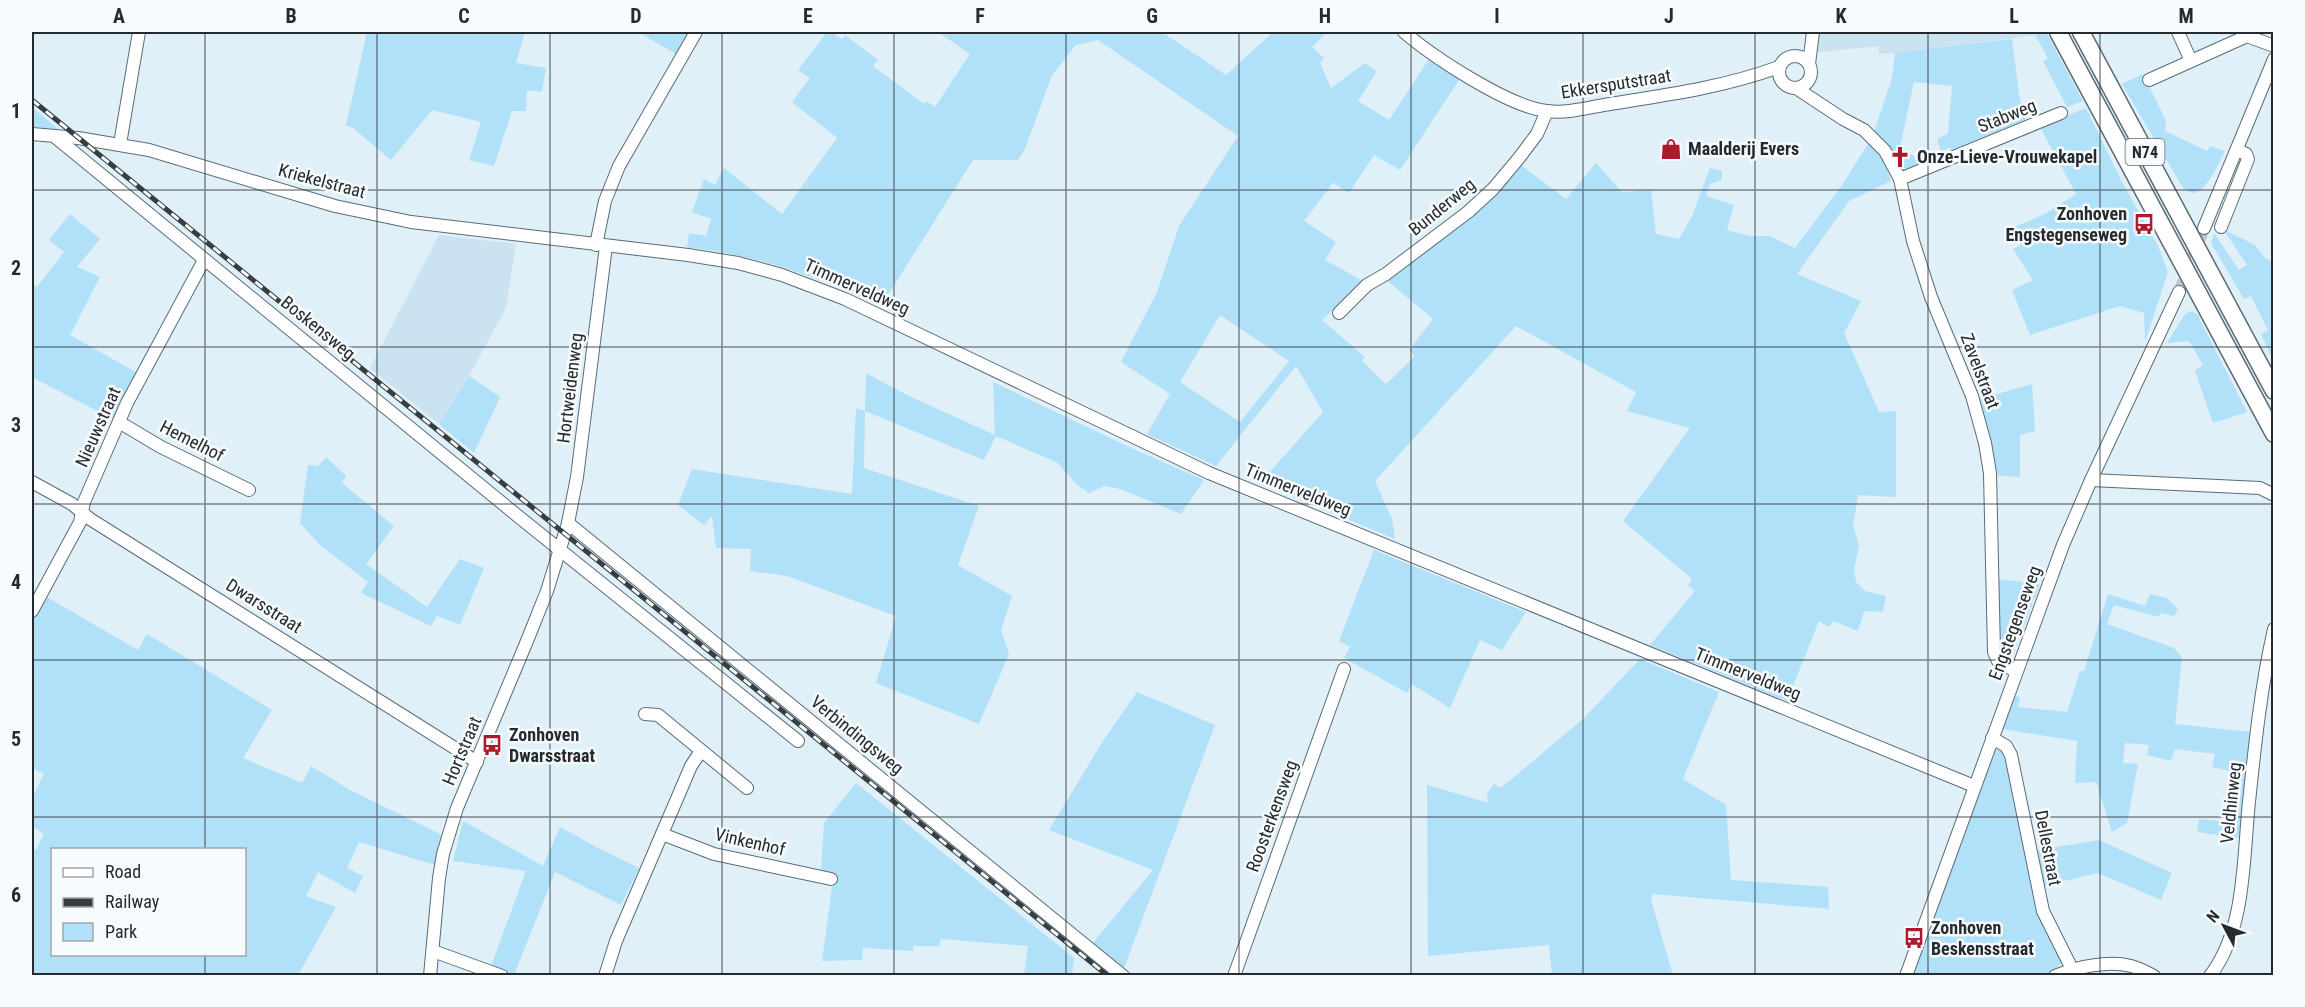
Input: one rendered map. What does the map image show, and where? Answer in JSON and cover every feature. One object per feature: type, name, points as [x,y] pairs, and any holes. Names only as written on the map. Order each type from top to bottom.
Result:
[{"type":"highway","name":"N74","points":[[2058,32],[2274,434]]},
{"type":"highway","name":"N74","points":[[2081,32],[2274,391]]},
{"type":"street","points":[[120,144],[139,32]]},
{"type":"street","name":"Hortweidenweg","points":[[566,529],[577,477],[601,245],[601,214],[619,166],[696,32]]},
{"type":"street","name":"Ekkersputstraat","points":[[1404,32],[1468,76],[1529,107],[1547,111],[1565,111],[1637,100],[1746,80],[1772,80],[1791,86]]},
{"type":"street","points":[[1812,32],[1809,64],[1811,74],[1803,86],[1791,86],[1780,78],[1779,67],[1785,59],[1794,56],[1812,32]]},
{"type":"street","points":[[2178,32],[2191,61]]},
{"type":"street","points":[[2149,80],[2247,36],[2274,46]]},
{"type":"street","points":[[1794,56],[1804,59],[1809,64]]},
{"type":"street","points":[[2204,228],[2237,150],[2269,84],[2274,59]]},
{"type":"street","name":"Ekkersputstraat","points":[[1746,80],[1779,67]]},
{"type":"street","name":"Zavelstraat","points":[[1809,79],[1818,97],[1831,111]]},
{"type":"street","name":"Zavelstraat","points":[[1791,86],[1864,130],[1885,151],[1900,179],[1913,241],[1982,427],[1990,473],[1994,652],[1998,661],[2015,671]]},
{"type":"street","name":"Bunderweg","points":[[1339,313],[1367,285],[1386,274],[1468,212],[1493,189],[1537,134],[1547,111]]},
{"type":"street","name":"Stabweg","points":[[1900,179],[2061,113]]},
{"type":"street","name":"Kriekelstraat","points":[[32,134],[120,144],[181,159],[335,206],[376,215],[421,223],[601,245]]},
{"type":"street","name":"Boskensweg","points":[[53,135],[558,554]]},
{"type":"street","points":[[2220,227],[2247,164],[2248,156],[2237,150]]},
{"type":"street","name":"Timmerveldweg","points":[[601,245],[738,263],[807,283],[1209,473],[1974,786]]},
{"type":"street","name":"Nieuwstraat","points":[[32,611],[83,513],[84,502],[119,423],[204,260]]},
{"type":"street","name":"Engstegenseweg","points":[[1906,975],[2015,671],[2063,545],[2179,292]]},
{"type":"street","name":"Hemelhof","points":[[119,423],[161,447],[249,490]]},
{"type":"street","points":[[2091,480],[2259,488],[2274,495]]},
{"type":"street","name":"Dwarsstraat","points":[[32,482],[477,762]]},
{"type":"street","name":"Hortstraat","points":[[430,975],[443,854],[457,808],[527,641],[566,529]]},
{"type":"street","name":"Verbindingsweg","points":[[566,529],[1123,975]]},
{"type":"street","points":[[558,554],[678,651]]},
{"type":"street","points":[[558,554],[798,741]]},
{"type":"street","name":"Veldhinweg","points":[[2210,975],[2223,953],[2237,911],[2257,726],[2274,629]]},
{"type":"street","name":"Roosterkensweg","points":[[1234,975],[1344,669]]},
{"type":"street","points":[[645,714],[658,715],[747,788]]},
{"type":"street","name":"Dellestraat","points":[[1992,738],[2006,746],[2011,755],[2043,911],[2072,969]]},
{"type":"street","points":[[605,975],[616,941],[691,766],[701,751]]},
{"type":"street","name":"Vinkenhof","points":[[662,834],[714,854],[831,879]]},
{"type":"street","points":[[433,951],[502,975]]},
{"type":"street","points":[[2055,975],[2072,969],[2116,964],[2132,966],[2154,975]]},
{"type":"shaded area","points":[[1818,32],[2045,32],[1913,52],[1879,54],[1878,46],[1813,53]]},
{"type":"shaded area","points":[[439,235],[516,244],[506,308],[469,376],[439,424],[370,368]]},
{"type":"green space","points":[[367,32],[525,32],[516,63],[546,68],[542,92],[527,90],[526,111],[512,111],[494,166],[469,160],[481,122],[432,110],[391,160],[353,128],[346,125]]},
{"type":"green space","points":[[638,32],[688,32],[676,54]]},
{"type":"green space","points":[[827,32],[842,39],[845,35],[878,60],[873,66],[924,104],[926,101],[935,107],[970,54],[938,32],[1162,32],[1226,75],[1273,32],[1327,32],[1312,47],[1324,58],[1320,63],[1331,88],[1365,63],[1377,71],[1358,101],[1389,120],[1429,59],[1461,77],[1400,170],[1374,155],[1349,193],[1333,183],[1304,221],[1336,242],[1325,260],[1363,281],[1322,320],[1365,357],[1362,361],[1386,384],[1415,356],[1409,350],[1433,319],[1385,279],[1521,165],[1566,199],[1596,163],[1622,192],[1651,190],[1656,234],[1679,239],[1692,216],[1710,168],[1722,171],[1722,180],[1710,184],[1706,196],[1734,205],[1727,230],[1750,236],[1769,236],[1795,248],[1842,185],[1870,141],[1883,158],[1891,181],[1849,201],[1797,274],[1861,301],[1844,333],[1879,412],[1896,411],[1896,497],[1858,495],[1853,526],[1859,545],[1854,569],[1856,582],[1865,591],[1886,596],[1883,612],[1864,611],[1858,631],[1833,621],[1829,627],[1819,621],[1787,701],[1650,645],[1695,591],[1688,585],[1692,579],[1623,521],[1690,428],[1627,411],[1636,392],[1516,326],[1375,481],[1392,519],[1395,539],[1260,483],[1323,412],[1296,366],[1216,466],[1147,434],[1170,394],[1121,362],[1157,292],[1179,226],[1238,136],[1098,40],[1076,45],[1052,75],[1025,149],[1018,160],[973,160],[881,306],[833,285],[787,269],[739,256],[687,247],[689,233],[706,236],[711,219],[692,212],[704,179],[715,185],[724,168],[782,214],[837,138],[792,102],[810,78],[798,70]],"holes":[[[1220,315],[1289,361],[1240,422],[1180,382]]]},
{"type":"green space","points":[[2046,32],[2083,101],[2067,107],[2043,61],[2048,58],[2035,35]]},
{"type":"green space","points":[[2012,39],[2019,94],[2027,124],[1953,153],[1950,147],[1941,152],[1937,140],[1948,133],[1952,86],[1914,82],[1899,152],[1913,155],[1918,163],[1917,167],[1906,172],[1900,169],[1874,132],[1892,78],[1895,53]]},
{"type":"green space","points":[[2143,74],[2166,121],[2165,131],[2207,151],[2210,146],[2225,151],[2212,176],[2197,192],[2192,193],[2183,188],[2122,84]]},
{"type":"green space","points":[[32,107],[59,130],[32,127]]},
{"type":"green space","points":[[2086,108],[2121,180],[2158,246],[2168,272],[2145,342],[2144,313],[2120,306],[2030,335],[2012,290],[2033,280],[2013,249],[2021,245],[2012,228],[2045,214],[2076,194],[2040,127]]},
{"type":"green space","points":[[70,214],[100,239],[77,267],[100,277],[70,335],[139,374],[116,421],[32,377],[32,283],[37,287],[64,252],[49,240]]},
{"type":"green space","points":[[2223,229],[2255,245],[2265,258],[2273,262],[2273,360],[2261,334],[2268,330],[2251,296],[2244,299],[2211,243],[2214,233],[2239,270],[2247,265]]},
{"type":"green space","points":[[2191,311],[2197,314],[2247,412],[2213,423],[2195,371],[2203,365],[2189,341],[2167,343],[2185,314]]},
{"type":"green space","points":[[866,373],[909,396],[995,435],[993,382],[1204,480],[1181,514],[1120,489],[1104,486],[1089,493],[1076,484],[1058,463],[996,436],[984,460],[865,411]]},
{"type":"green space","points":[[469,376],[500,397],[474,453],[439,424]]},
{"type":"green space","points":[[2032,384],[2035,431],[2020,435],[2020,477],[1994,475],[1990,442],[1980,399]]},
{"type":"green space","points":[[856,408],[865,411],[864,468],[979,506],[958,565],[1012,596],[1001,630],[1009,654],[979,724],[876,683],[896,616],[787,576],[750,571],[751,549],[716,548],[712,516],[704,525],[678,505],[692,469],[852,494]]},
{"type":"green space","points":[[326,457],[346,476],[342,483],[394,526],[366,564],[427,607],[460,559],[484,568],[460,625],[437,616],[431,626],[361,593],[368,582],[320,545],[300,523],[308,465],[318,466]]},
{"type":"green space","points":[[1374,550],[1526,612],[1502,650],[1480,640],[1450,708],[1412,684],[1407,693],[1344,658],[1350,647],[1339,641]]},
{"type":"green space","points":[[1998,579],[2040,584],[2013,654],[2006,658],[1998,652]]},
{"type":"green space","points":[[2108,594],[2145,606],[2150,594],[2167,598],[2178,609],[2174,616],[2161,613],[2159,617],[2114,605],[2107,624],[2174,648],[2182,657],[2175,724],[2252,732],[2239,838],[2197,832],[2199,819],[2227,822],[2233,772],[2212,767],[2215,754],[2175,749],[2171,761],[2147,755],[2149,745],[2125,743],[2123,763],[2138,764],[2127,823],[2112,832],[2096,782],[2075,783],[2077,741],[2002,729],[2013,696],[2020,697],[2018,707],[2067,712],[2080,671],[2084,671]]},
{"type":"green space","points":[[45,596],[138,650],[147,634],[272,710],[243,758],[302,783],[311,766],[350,790],[442,835],[435,865],[359,842],[347,868],[363,876],[355,893],[318,872],[306,896],[336,907],[298,975],[32,976],[32,848],[36,850],[44,834],[32,826],[32,798],[44,774],[32,768],[32,619]]},
{"type":"green space","points":[[1640,659],[1719,692],[1683,779],[1726,805],[1731,880],[1828,887],[1829,909],[1653,894],[1651,900],[1673,975],[1552,975],[1549,945],[1428,956],[1427,785],[1489,803],[1488,793],[1494,784],[1501,788],[1583,719]]},
{"type":"green space","points":[[1137,692],[1215,725],[1124,968],[1092,944],[1153,870],[1049,830],[1103,741]]},
{"type":"green space","points":[[1999,748],[2004,750],[2063,962],[2053,971],[2041,975],[1912,976],[1994,751]]},
{"type":"green space","points":[[856,783],[1074,958],[1072,975],[1024,975],[1028,946],[941,939],[939,946],[913,946],[913,951],[863,948],[862,960],[822,961],[833,880],[821,870],[824,823]]},
{"type":"green space","points":[[463,821],[543,866],[560,827],[639,868],[621,905],[555,872],[514,975],[491,966],[526,871],[453,861]]},
{"type":"green space","points":[[2099,840],[2172,873],[2161,900],[2098,873],[2042,886],[2037,850]]},
{"type":"tunnel","points":[[2179,292],[2204,228]]},
{"type":"railway","points":[[32,100],[1108,976]]},
{"type":"place","name":"Maalderij Evers","points":[[1671,149]]},
{"type":"place","name":"Onze-Lieve-Vrouwekapel","points":[[1900,157]]},
{"type":"place","name":"Zonhoven Engstegenseweg","points":[[2144,224]]},
{"type":"place","name":"Zonhoven Dwarsstraat","points":[[492,745]]},
{"type":"place","name":"Zonhoven Beskensstraat","points":[[1914,938]]}]
